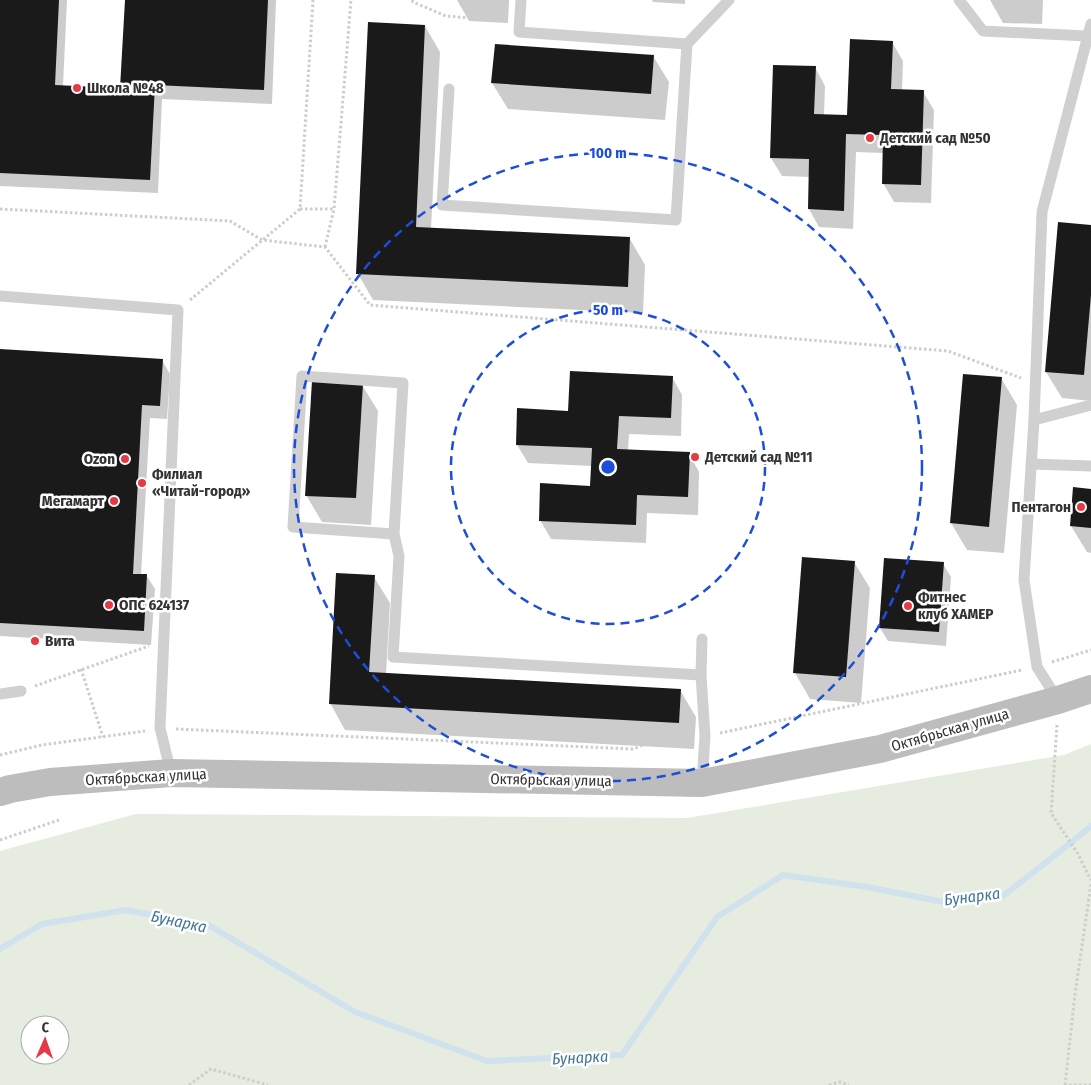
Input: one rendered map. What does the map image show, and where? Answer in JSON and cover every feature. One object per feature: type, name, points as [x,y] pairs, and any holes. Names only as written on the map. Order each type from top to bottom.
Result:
[{"type":"street","name":"Октябрьская улица","points":[[0,792],[50,782],[171,773],[702,783],[880,749],[1058,700],[1091,688]]},
{"type":"lane","points":[[521,0],[520,32],[687,44]]},
{"type":"lane","points":[[449,89],[442,205],[676,220],[687,44],[729,0]]},
{"type":"lane","points":[[959,0],[983,31],[1087,36]]},
{"type":"lane","points":[[1058,700],[1037,667],[1024,580],[1034,420],[1042,212],[1091,24]]},
{"type":"lane","points":[[0,296],[178,310],[160,728],[171,773]]},
{"type":"lane","points":[[394,534],[293,527],[302,376],[403,383],[394,534],[399,556],[393,657],[701,675]]},
{"type":"lane","points":[[1034,420],[1091,405]]},
{"type":"lane","points":[[1031,464],[1091,466]]},
{"type":"lane","points":[[702,639],[701,675],[705,736],[702,783]]},
{"type":"lane","points":[[0,694],[21,691]]},
{"type":"path","points":[[300,209],[313,0]]},
{"type":"path","points":[[325,248],[334,209],[351,0]]},
{"type":"path","points":[[412,0],[446,16],[520,22]]},
{"type":"path","points":[[0,209],[230,221],[262,240],[325,248],[370,305],[948,351],[1035,383]]},
{"type":"path","points":[[178,310],[300,209],[334,209]]},
{"type":"path","points":[[21,691],[164,641]]},
{"type":"path","points":[[0,755],[42,745],[160,728],[633,750],[667,735],[705,736],[1037,667],[1091,650]]},
{"type":"path","points":[[81,669],[103,737]]},
{"type":"path","points":[[1058,700],[1051,813],[1078,854],[1091,882],[1064,1085],[1091,1085]]},
{"type":"path","points":[[0,840],[59,820]]},
{"type":"path","points":[[189,1085],[211,1069],[268,1085]]},
{"type":"path","points":[[829,1085],[840,1082],[849,1085]]},
{"type":"shaded area","points":[[1091,744],[1091,1085],[0,1085],[0,851],[136,814],[687,818],[1064,755]]},
{"type":"building","name":"Школа №48","points":[[0,0],[59,0],[55,85],[120,88],[125,0],[268,0],[264,90],[155,85],[150,180],[0,173]]},
{"type":"building","points":[[368,22],[425,25],[416,227],[630,237],[628,287],[356,274]]},
{"type":"building","points":[[850,39],[893,41],[891,89],[924,90],[921,185],[882,184],[883,135],[846,134],[844,211],[808,209],[809,159],[770,158],[773,65],[816,66],[814,114],[847,115]]},
{"type":"building","points":[[495,44],[654,55],[651,94],[491,83]]},
{"type":"building","points":[[1058,222],[1091,225],[1091,295],[1084,375],[1045,372]]},
{"type":"building","points":[[0,349],[163,359],[160,406],[142,405],[133,574],[147,574],[144,631],[0,623]]},
{"type":"building","points":[[570,371],[673,376],[671,418],[619,416],[617,449],[690,452],[688,497],[637,495],[636,525],[539,521],[540,483],[590,486],[592,448],[516,445],[517,408],[568,411]]},
{"type":"building","points":[[963,374],[1002,377],[989,527],[950,523]]},
{"type":"building","points":[[312,381],[363,384],[356,498],[305,496]]},
{"type":"building","name":"Пентагон","points":[[1073,487],[1091,489],[1091,528],[1070,526]]},
{"type":"building","points":[[802,557],[855,561],[846,677],[793,673]]},
{"type":"building","points":[[884,558],[944,562],[939,632],[879,628]]},
{"type":"building","points":[[336,573],[375,575],[369,672],[681,689],[679,723],[329,704]]},
{"type":"waterway","name":"Бунарка","points":[[0,949],[42,924],[126,910],[210,926],[355,1012],[487,1061],[622,1055],[717,917],[783,875],[867,887],[944,902],[1003,896],[1091,826]]},
{"type":"place","name":"Школа №48","points":[[77,88]]},
{"type":"place","name":"Детский сад №50","points":[[870,138]]},
{"type":"place","name":"Детский сад №11","points":[[695,457]]},
{"type":"place","name":"Ozon","points":[[125,459]]},
{"type":"place","name":"Филиал «Читай-город»","points":[[142,483]]},
{"type":"place","name":"Мегамарт","points":[[114,501]]},
{"type":"place","name":"Пентагон","points":[[1081,507]]},
{"type":"place","name":"ОПС 624137","points":[[109,605]]},
{"type":"place","name":"Фитнес клуб ХАМЕР","points":[[908,606]]},
{"type":"place","name":"Вита","points":[[35,641]]}]
